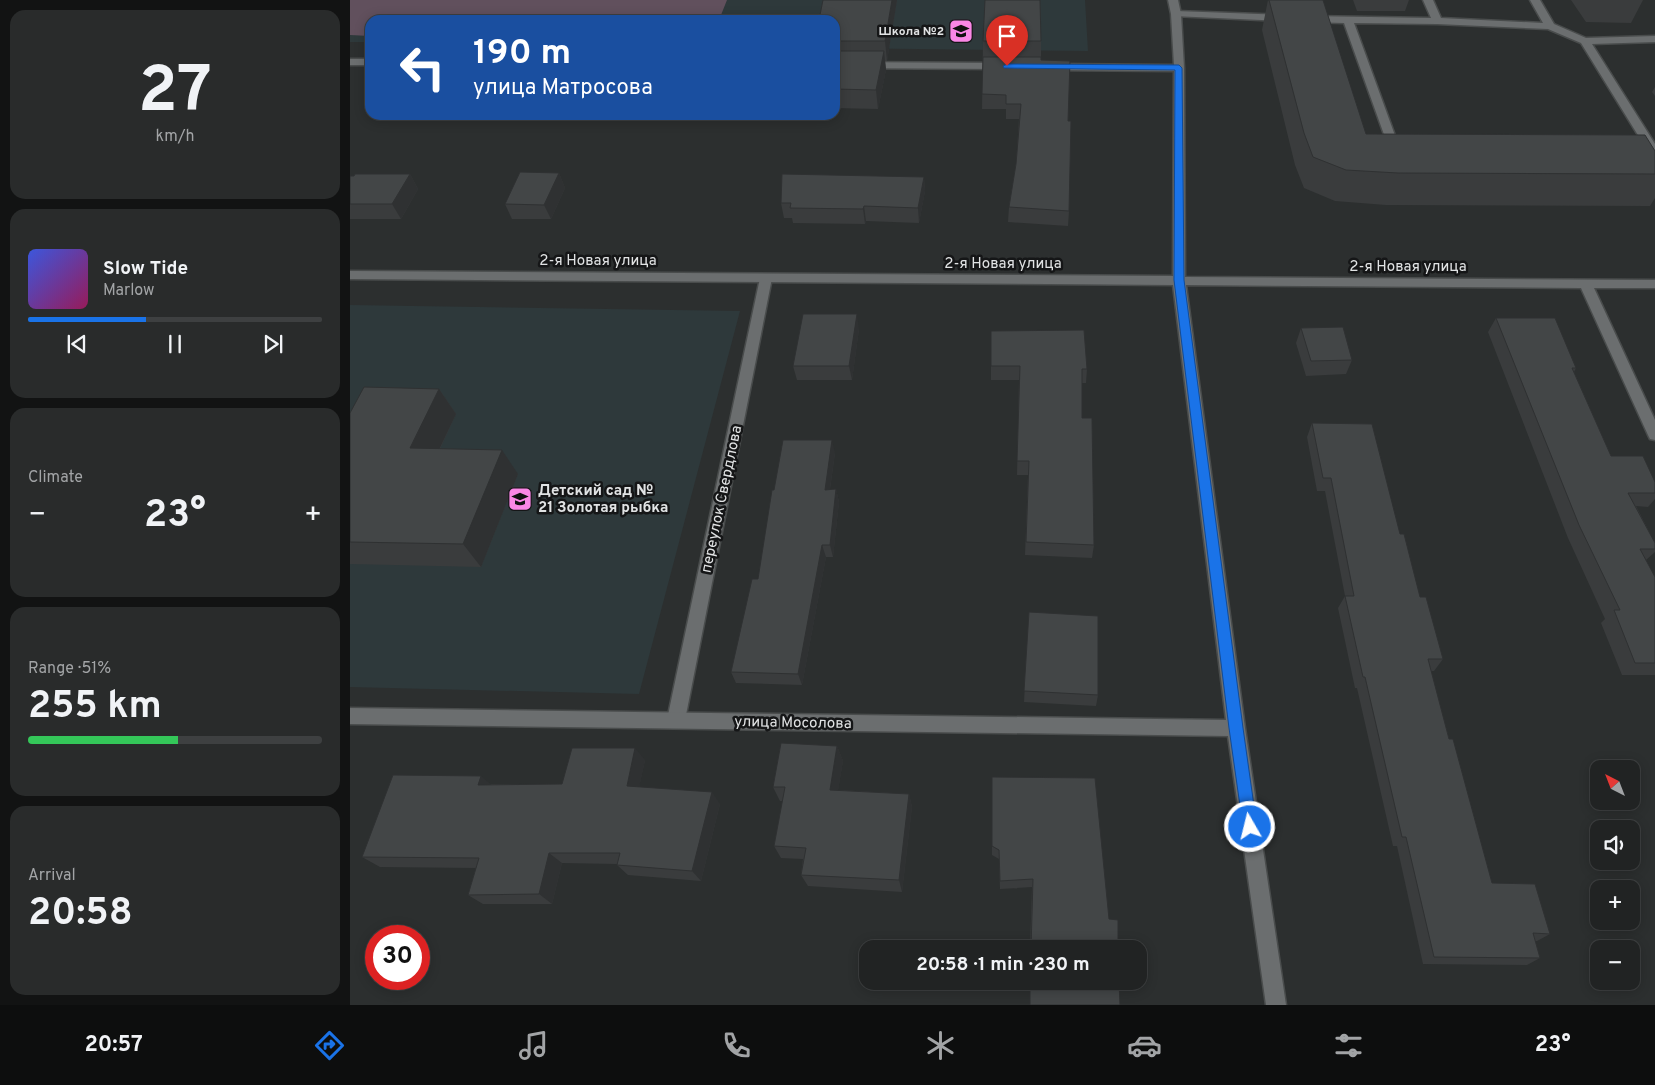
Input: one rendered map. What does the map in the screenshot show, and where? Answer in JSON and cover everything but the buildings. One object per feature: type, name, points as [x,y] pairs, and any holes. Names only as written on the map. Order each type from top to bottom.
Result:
[{"type":"street","points":[[1428,0],[1437,21]]},
{"type":"street","points":[[1535,0],[1550,26]]},
{"type":"street","points":[[1276,1005],[1236,728],[1179,280],[1179,68],[1175,7],[1296,18],[1550,26],[1586,41],[1655,39]]},
{"type":"street","points":[[1348,20],[1396,155],[1406,155]]},
{"type":"street","points":[[1586,41],[1652,155]]},
{"type":"street","points":[[350,62],[365,62]]},
{"type":"street","points":[[840,65],[1012,66]]},
{"type":"street","points":[[1041,67],[1179,68]]},
{"type":"street","name":"2-я Новая улица","points":[[350,275],[1655,284]]},
{"type":"street","name":"переулок Свердлова","points":[[676,720],[766,278]]},
{"type":"street","points":[[1585,283],[1655,434]]},
{"type":"street","name":"улица Мосолова","points":[[350,716],[1236,728]]},
{"type":"shaded area","name":"Школа №2","points":[[350,0],[1085,0],[1088,51],[840,48],[840,15],[365,15],[365,42],[350,42]]},
{"type":"shaded area","points":[[350,0],[727,0],[721,15],[365,15],[365,36],[350,35]]},
{"type":"shaded area","name":"Детский сад № 21 Золотая рыбка","points":[[350,305],[740,311],[639,694],[350,687]]},
{"type":"place","name":"Школа №2","points":[[961,31]]},
{"type":"place","name":"Детский сад № 21 Золотая рыбка","points":[[520,499]]},
{"type":"route","points":[[1007,66],[1179,68],[1179,280],[1250,827]]}]
